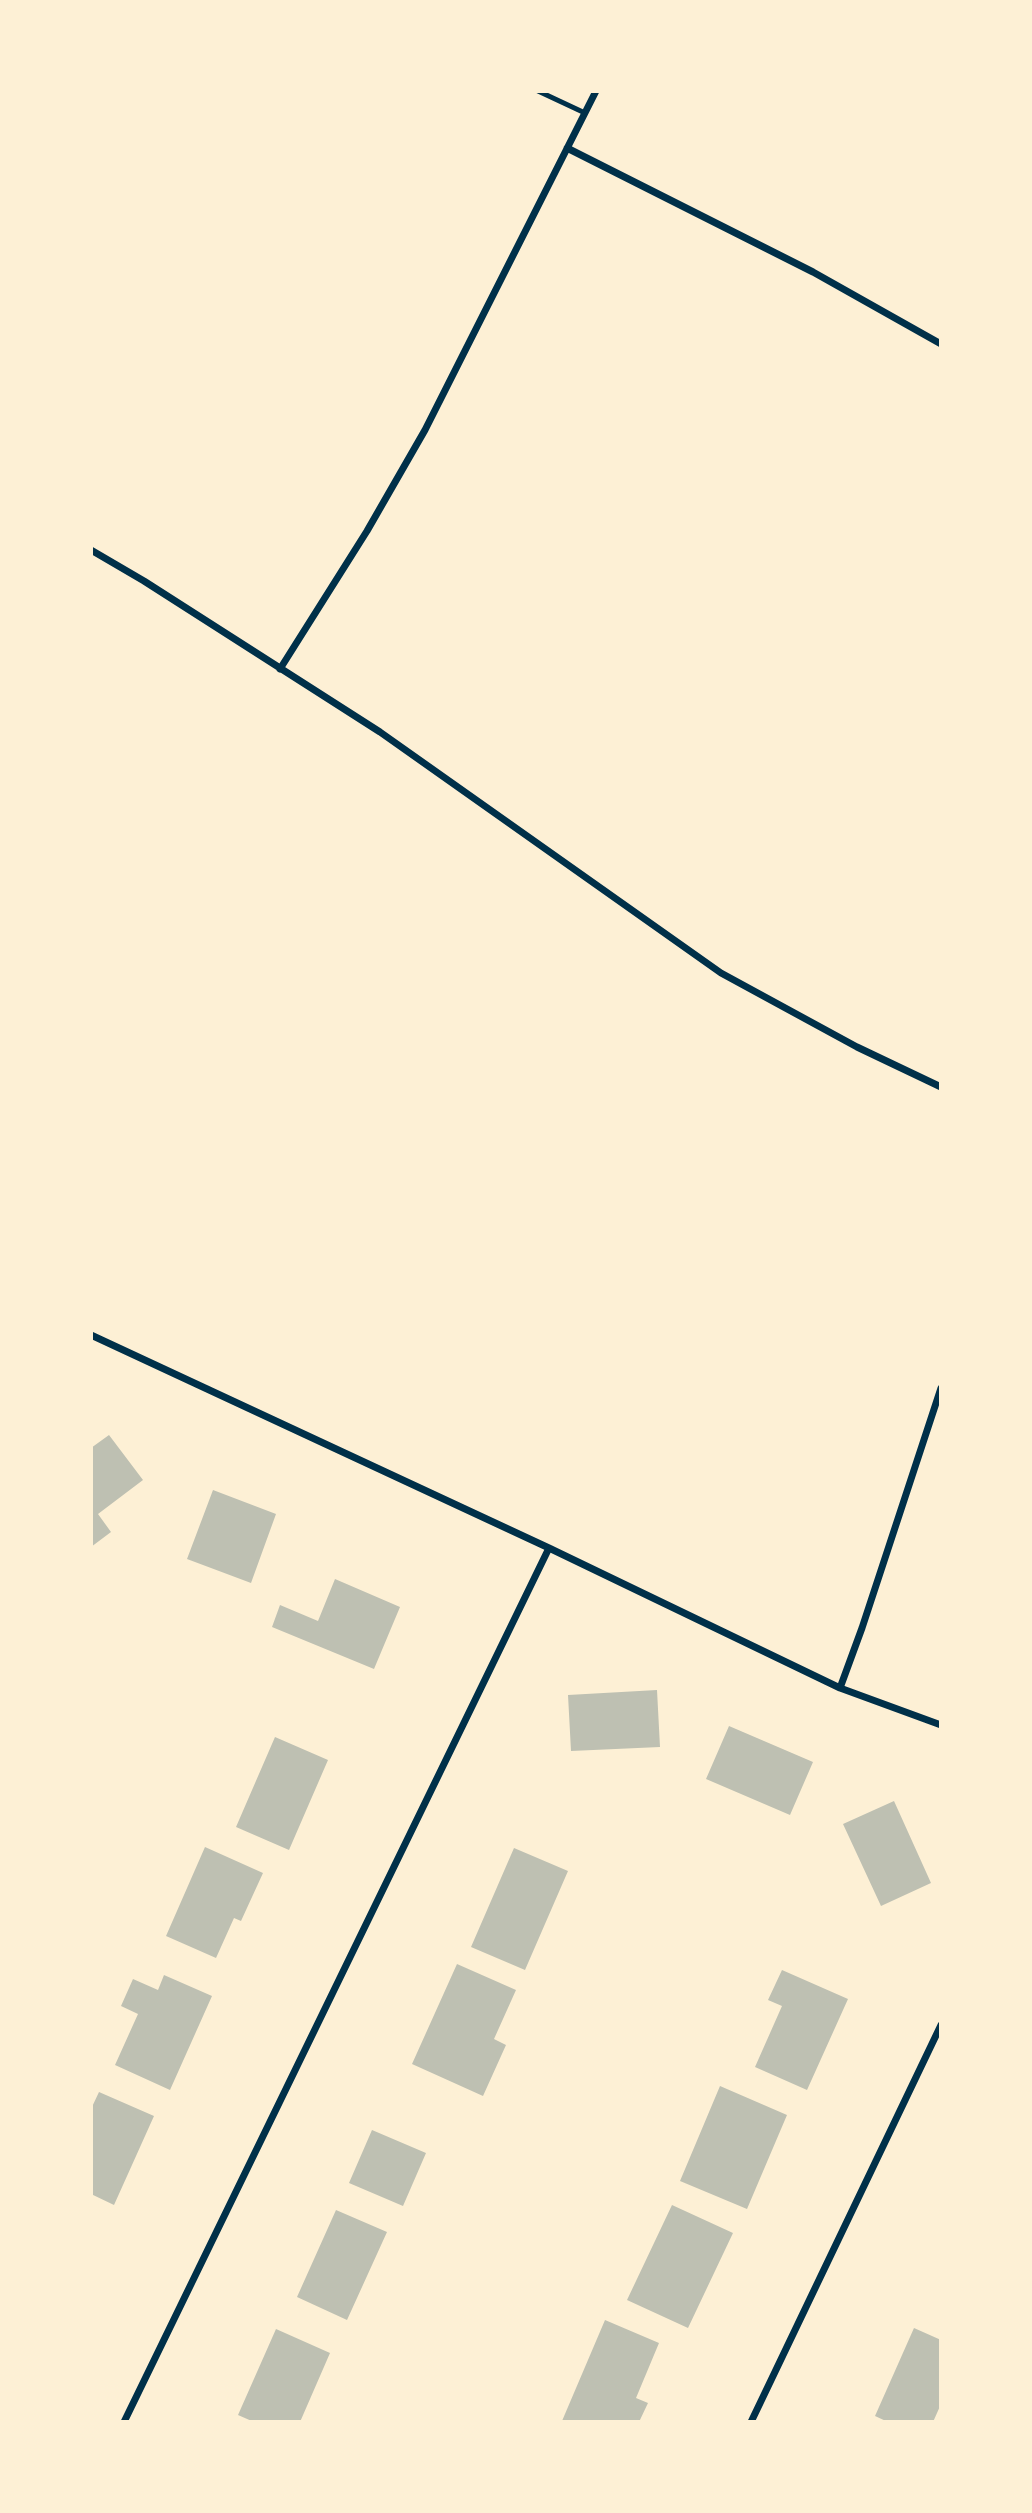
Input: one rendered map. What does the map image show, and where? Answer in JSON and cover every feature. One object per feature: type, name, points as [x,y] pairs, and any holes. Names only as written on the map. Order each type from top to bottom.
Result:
[{"type":"street","points":[[280,669],[367,531],[425,430],[596,91]]},
{"type":"street","points":[[567,148],[813,272],[941,344]]},
{"type":"street","points":[[91,550],[380,732],[721,973],[857,1047],[941,1087]]},
{"type":"street","points":[[91,1335],[549,1548],[840,1688],[941,1726]]},
{"type":"street","points":[[840,1688],[941,1388]]},
{"type":"street","points":[[124,2422],[549,1548]]},
{"type":"street","points":[[751,2422],[941,2025]]},
{"type":"lane","points":[[538,91],[585,113]]},
{"type":"building","points":[[109,1435],[143,1480],[98,1514],[111,1532],[91,1547],[91,1448]]},
{"type":"building","points":[[213,1490],[276,1514],[251,1583],[187,1559]]},
{"type":"building","points":[[335,1579],[400,1607],[374,1669],[272,1627],[280,1605],[318,1621]]},
{"type":"building","points":[[657,1690],[660,1747],[571,1751],[568,1695]]},
{"type":"building","points":[[729,1726],[813,1762],[790,1815],[706,1779]]},
{"type":"building","points":[[275,1737],[328,1760],[289,1850],[236,1827]]},
{"type":"building","points":[[894,1801],[931,1883],[881,1906],[843,1824]]},
{"type":"building","points":[[205,1847],[263,1873],[241,1921],[234,1918],[216,1958],[166,1936]]},
{"type":"building","points":[[514,1848],[568,1871],[525,1970],[471,1947]]},
{"type":"building","points":[[457,1964],[516,1990],[494,2039],[506,2045],[483,2096],[412,2064]]},
{"type":"building","points":[[782,1970],[848,1999],[807,2090],[755,2067],[782,2006],[768,2000]]},
{"type":"building","points":[[164,1975],[212,1996],[170,2090],[115,2065],[138,2014],[121,2006],[133,1979],[158,1990]]},
{"type":"building","points":[[720,2086],[787,2115],[747,2209],[680,2181]]},
{"type":"building","points":[[99,2092],[154,2116],[114,2205],[91,2194],[91,2109]]},
{"type":"building","points":[[372,2130],[426,2153],[403,2206],[349,2183]]},
{"type":"building","points":[[672,2205],[733,2233],[688,2328],[627,2300]]},
{"type":"building","points":[[336,2210],[387,2232],[347,2320],[297,2297]]},
{"type":"building","points":[[605,2320],[659,2343],[636,2398],[648,2403],[639,2422],[562,2421]]},
{"type":"building","points":[[914,2328],[941,2340],[941,2404],[933,2422],[888,2422],[875,2416]]},
{"type":"building","points":[[276,2329],[330,2353],[300,2422],[254,2422],[238,2415]]}]
